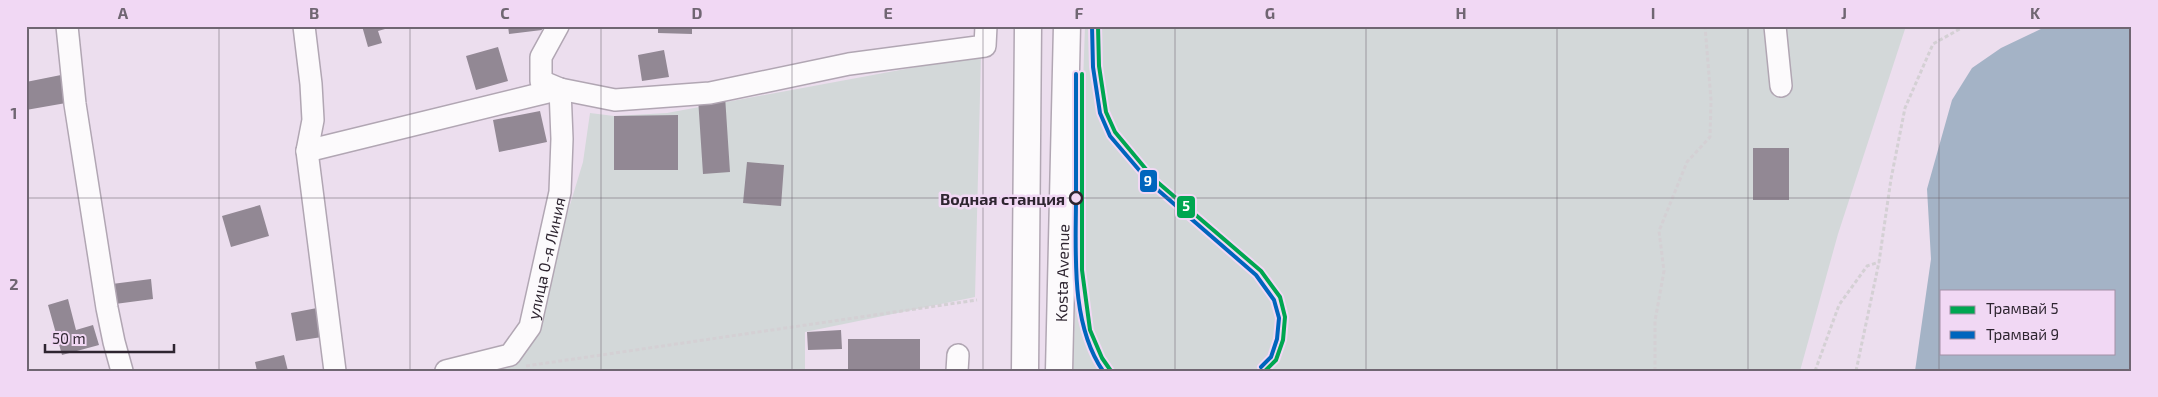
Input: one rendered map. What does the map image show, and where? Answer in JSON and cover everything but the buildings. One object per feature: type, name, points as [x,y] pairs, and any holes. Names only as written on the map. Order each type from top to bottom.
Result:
[{"type":"main road","points":[[1025,371],[1028,26]]},
{"type":"main road","name":"Kosta Avenue","points":[[1058,371],[1067,26]]},
{"type":"street","points":[[67,26],[79,133],[107,308],[122,371]]},
{"type":"street","points":[[304,26],[313,120],[307,151],[336,371]]},
{"type":"street","points":[[558,26],[541,57],[542,81],[560,89],[615,100],[710,92],[849,64],[985,46],[986,26]]},
{"type":"street","points":[[1774,26],[1781,86]]},
{"type":"street","points":[[307,151],[560,89]]},
{"type":"street","name":"улица 0-я Линия","points":[[510,355],[530,327],[560,192],[562,139],[560,89]]},
{"type":"street","points":[[446,371],[510,355]]},
{"type":"path","points":[[1655,371],[1655,321],[1664,271],[1659,231],[1687,162],[1710,137],[1711,100],[1705,26]]},
{"type":"path","points":[[1856,371],[1879,262],[1890,179],[1904,108],[1933,44],[1965,26]]},
{"type":"path","points":[[1815,371],[1839,305],[1867,266],[1879,262]]},
{"type":"path","points":[[510,355],[516,363],[525,366],[977,300]]},
{"type":"shaded area","points":[[1085,26],[1906,26],[1838,234],[1800,371],[1073,371]]},
{"type":"shaded area","points":[[981,55],[975,297],[805,332],[805,371],[455,371],[526,350],[583,162],[590,113],[614,116],[667,113]]},
{"type":"water","points":[[2047,26],[2132,26],[2132,371],[1915,371],[1931,259],[1927,189],[1952,100],[1972,68],[2001,48]]},
{"type":"tram line","name":"9","points":[[1092,26],[1093,67],[1100,113],[1110,136],[1151,184],[1256,275],[1274,300],[1279,318],[1277,339],[1271,357],[1261,367]]},
{"type":"tram line","name":"5","points":[[1098,26],[1099,66],[1106,112],[1115,132],[1155,180],[1261,271],[1280,297],[1285,317],[1283,340],[1276,360],[1265,371]]},
{"type":"tram line","name":"9","points":[[1076,74],[1077,286],[1085,331],[1092,352],[1103,371]]},
{"type":"tram line","name":"5","points":[[1082,74],[1082,270],[1090,330],[1102,358],[1111,371]]},
{"type":"place","name":"Водная станция","points":[[1076,198]]}]
